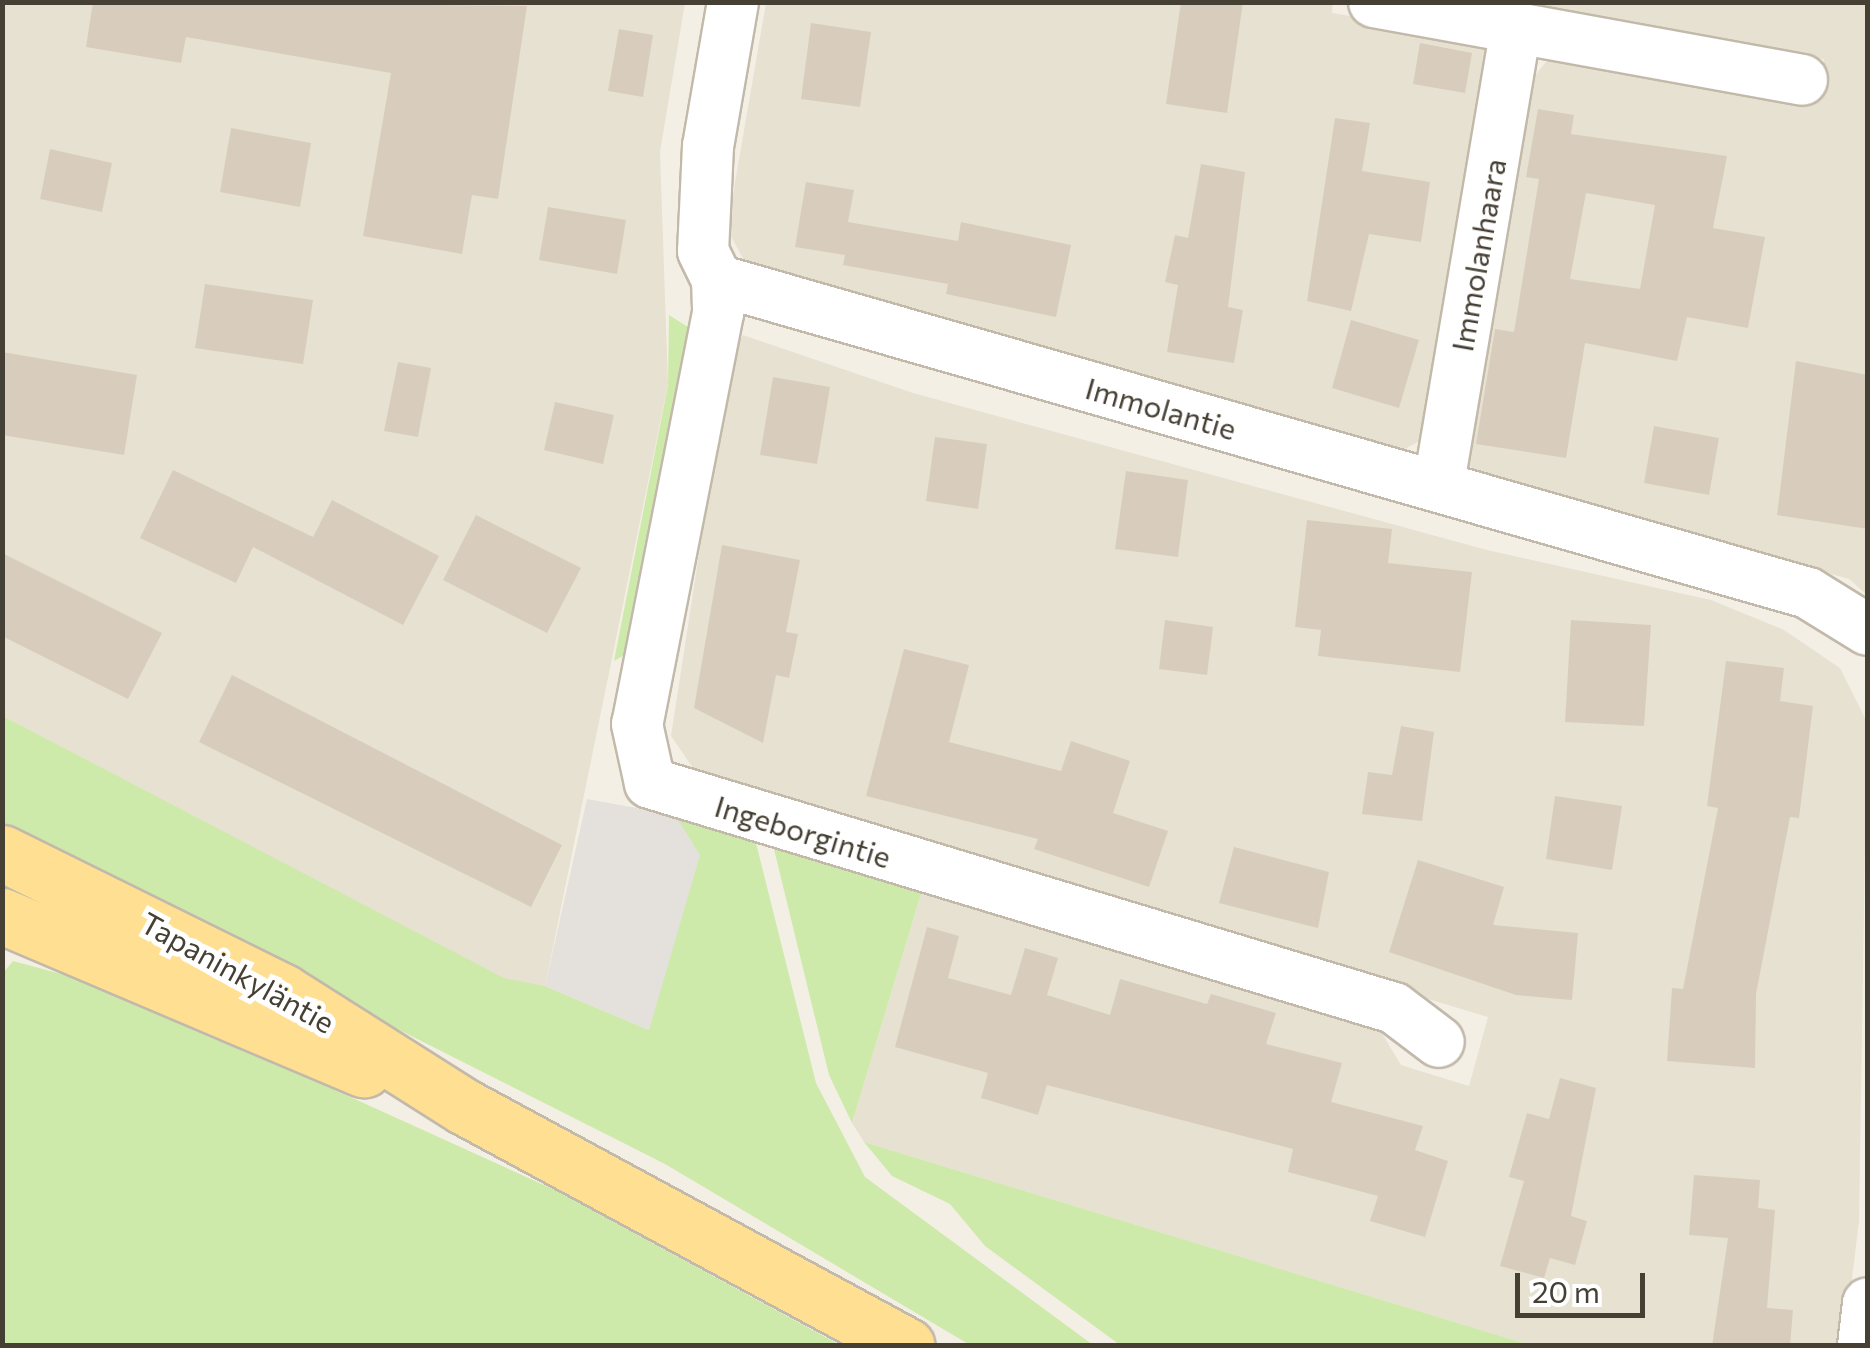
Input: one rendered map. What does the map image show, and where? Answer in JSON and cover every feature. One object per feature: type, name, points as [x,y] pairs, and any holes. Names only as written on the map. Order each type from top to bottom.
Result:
[{"type":"main road","name":"Tapaninkyläntie","points":[[2,852],[283,992],[465,1106],[906,1346]]},
{"type":"main road","name":"Tapaninkyläntie","points":[[2,916],[261,1032],[465,1106]]},
{"type":"street","points":[[717,280],[703,251],[708,164],[732,2]]},
{"type":"street","points":[[1374,2],[1802,80]]},
{"type":"street","name":"Immolanhaara","points":[[1439,483],[1516,27]]},
{"type":"street","name":"Immolantie","points":[[717,280],[1439,483],[1808,592],[1868,630]]},
{"type":"street","name":"Ingeborgintie","points":[[717,280],[718,313],[638,724],[650,784],[1394,1008],[1439,1042]]},
{"type":"street","points":[[1863,1346],[1868,1303]]},
{"type":"shaded area","points":[[3,3],[685,3],[660,152],[668,384],[545,986],[504,979],[3,716]]},
{"type":"shaded area","points":[[766,3],[1333,3],[1332,13],[1472,36],[1489,47],[1427,437],[1401,451],[745,262],[727,229]]},
{"type":"shaded area","points":[[1509,3],[1867,3],[1867,595],[1849,579],[1478,476],[1463,457],[1526,86],[1556,50],[1817,97],[1824,59]]},
{"type":"shaded area","points":[[743,335],[913,393],[1487,550],[1711,600],[1784,630],[1840,668],[1867,722],[1859,1221],[1844,1345],[1530,1345],[864,1142],[852,1123],[923,887],[1372,1017],[1401,1065],[1469,1086],[1488,1017],[702,781],[671,736],[729,359]]},
{"type":"shaded area","points":[[587,799],[675,815],[700,855],[649,1030],[545,986]]},
{"type":"green space","points":[[669,315],[691,329],[640,646],[614,661],[668,385]]},
{"type":"green space","points":[[3,716],[504,978],[545,986],[649,1030],[675,815],[755,839],[816,1083],[865,1177],[1093,1345],[970,1345],[665,1164],[3,830]]},
{"type":"green space","points":[[772,841],[923,887],[852,1123],[829,1075]]},
{"type":"green space","points":[[13,961],[106,986],[555,1190],[840,1345],[3,1345],[2,974]]},
{"type":"green space","points":[[864,1142],[1530,1345],[1120,1345],[985,1246],[950,1204],[892,1176]]},
{"type":"building","points":[[93,2],[527,6],[498,199],[472,195],[462,254],[363,236],[391,73],[186,37],[181,63],[86,47]]},
{"type":"building","points":[[1181,2],[1243,2],[1227,113],[1166,104]]},
{"type":"building","points":[[811,23],[871,32],[860,107],[801,99]]},
{"type":"building","points":[[619,29],[653,35],[643,97],[608,91]]},
{"type":"building","points":[[1420,43],[1472,53],[1465,93],[1413,84]]},
{"type":"building","points":[[1538,109],[1574,115],[1571,134],[1727,156],[1713,228],[1765,237],[1748,328],[1687,317],[1677,361],[1585,343],[1566,458],[1476,444],[1495,329],[1514,332],[1539,179],[1526,177]],"holes":[[[1586,193],[1655,205],[1640,289],[1570,279]]]},
{"type":"building","points":[[1335,118],[1370,123],[1362,171],[1430,182],[1421,242],[1369,234],[1351,311],[1307,301]]},
{"type":"building","points":[[231,128],[311,143],[300,207],[220,192]]},
{"type":"building","points":[[50,149],[112,163],[102,212],[40,199]]},
{"type":"building","points":[[1201,164],[1245,172],[1228,307],[1243,310],[1234,363],[1167,352],[1178,285],[1165,282],[1175,235],[1188,238]]},
{"type":"building","points":[[806,182],[854,190],[848,222],[958,241],[961,222],[1071,245],[1056,317],[946,294],[948,284],[843,265],[845,255],[795,247]]},
{"type":"building","points":[[548,207],[626,220],[617,274],[539,260]]},
{"type":"building","points":[[205,284],[313,300],[303,364],[195,348]]},
{"type":"building","points":[[1351,320],[1419,340],[1399,408],[1332,388]]},
{"type":"building","points":[[2,352],[137,375],[124,455],[2,435]]},
{"type":"building","points":[[1796,361],[1868,375],[1868,529],[1777,515]]},
{"type":"building","points":[[398,362],[431,368],[418,437],[384,431]]},
{"type":"building","points":[[773,377],[830,387],[817,464],[760,455]]},
{"type":"building","points":[[555,402],[614,415],[603,464],[544,450]]},
{"type":"building","points":[[1654,426],[1719,438],[1709,495],[1644,483]]},
{"type":"building","points":[[935,437],[987,444],[978,509],[926,501]]},
{"type":"building","points":[[173,470],[313,537],[332,500],[439,556],[403,625],[253,547],[236,583],[140,538]]},
{"type":"building","points":[[1126,471],[1188,480],[1178,557],[1115,549]]},
{"type":"building","points":[[476,515],[581,568],[547,633],[443,580]]},
{"type":"building","points":[[1307,520],[1392,529],[1388,563],[1472,572],[1460,672],[1318,656],[1321,630],[1295,627]]},
{"type":"building","points":[[722,545],[800,560],[786,632],[798,634],[789,678],[776,675],[763,743],[694,708]]},
{"type":"building","points":[[2,553],[162,633],[128,699],[2,636]]},
{"type":"building","points":[[1165,620],[1213,627],[1207,675],[1159,669]]},
{"type":"building","points":[[1571,620],[1651,625],[1644,726],[1565,722]]},
{"type":"building","points":[[904,649],[969,665],[949,742],[1061,771],[1071,741],[1130,761],[1113,813],[1168,831],[1149,887],[1034,849],[1038,839],[866,796]]},
{"type":"building","points":[[1726,661],[1784,668],[1780,701],[1813,706],[1799,818],[1790,817],[1756,994],[1755,1068],[1667,1061],[1672,988],[1683,989],[1718,808],[1707,806]]},
{"type":"building","points":[[232,675],[562,845],[531,907],[199,742]]},
{"type":"building","points":[[1401,726],[1434,732],[1422,821],[1362,814],[1368,772],[1392,775]]},
{"type":"building","points":[[1555,796],[1622,806],[1612,870],[1546,859]]},
{"type":"building","points":[[1234,847],[1329,872],[1318,928],[1219,903]]},
{"type":"building","points":[[1418,860],[1504,887],[1493,925],[1578,933],[1572,1000],[1516,995],[1389,952]]},
{"type":"building","points":[[927,927],[959,936],[948,978],[1011,995],[1025,948],[1058,958],[1047,995],[1110,1015],[1120,979],[1207,1004],[1211,994],[1276,1013],[1266,1044],[1342,1063],[1331,1102],[1423,1126],[1415,1150],[1448,1161],[1425,1237],[1370,1221],[1378,1196],[1288,1172],[1293,1149],[1047,1085],[1038,1115],[981,1098],[988,1073],[895,1047]]},
{"type":"building","points":[[1560,1078],[1596,1088],[1571,1216],[1587,1221],[1575,1265],[1550,1258],[1544,1278],[1500,1266],[1524,1181],[1509,1177],[1527,1113],[1549,1119]]},
{"type":"building","points":[[1694,1175],[1760,1180],[1758,1208],[1775,1210],[1767,1308],[1793,1310],[1790,1346],[1712,1346],[1728,1238],[1689,1235]]}]
